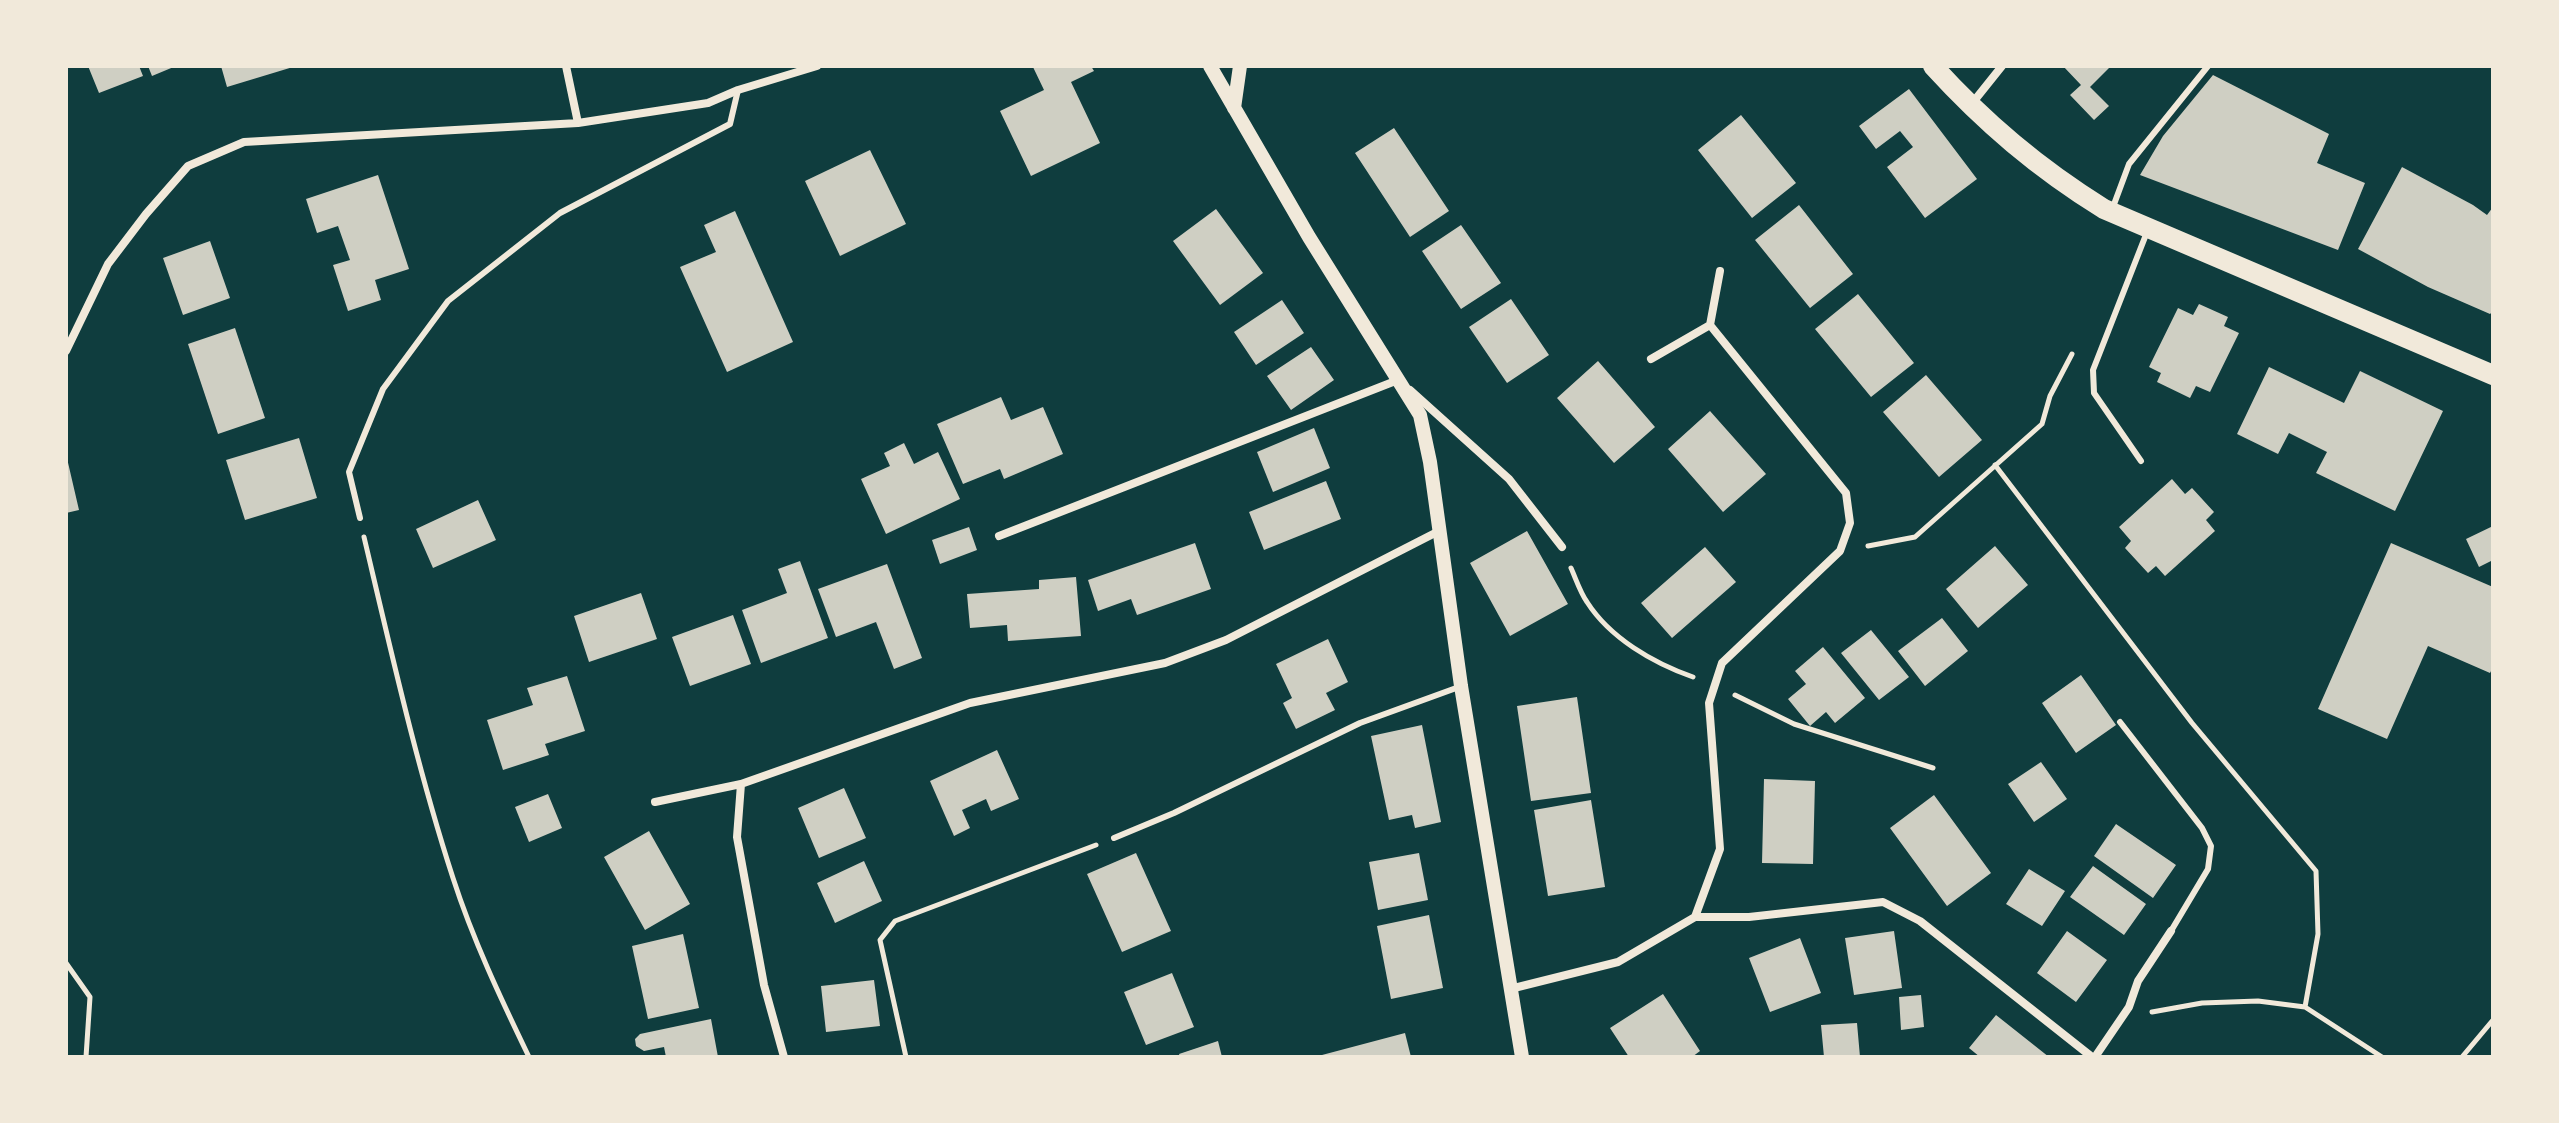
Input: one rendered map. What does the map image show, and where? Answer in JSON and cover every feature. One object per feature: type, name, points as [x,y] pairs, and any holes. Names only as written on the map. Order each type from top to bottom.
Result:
[{"type":"main road","points":[[1933,66],[1970,106],[2052,177],[2104,209],[2493,375]]},
{"type":"street","points":[[566,66],[578,123]]},
{"type":"street","points":[[66,351],[108,264],[146,214],[188,166],[244,142],[578,123],[708,103],[738,90],[817,66]]},
{"type":"street","points":[[1210,66],[1309,237],[1420,415],[1430,462],[1461,686],[1522,1057]]},
{"type":"street","points":[[1234,108],[1240,66]]},
{"type":"street","points":[[1970,106],[2002,66]]},
{"type":"street","points":[[1695,917],[1720,849],[1709,703],[1722,663],[1840,551],[1850,523],[1846,493],[1710,325],[1720,271]]},
{"type":"street","points":[[1651,359],[1710,325]]},
{"type":"street","points":[[999,536],[1398,380]]},
{"type":"street","points":[[1398,380],[1509,479],[1562,547]]},
{"type":"street","points":[[655,802],[741,784],[970,703],[1177,658],[1226,640],[1439,531]]},
{"type":"street","points":[[741,784],[737,837],[764,985],[784,1057]]},
{"type":"street","points":[[1510,989],[1618,962],[1695,917],[1749,917],[1883,902],[1920,921],[2094,1057],[2129,1007],[2138,981],[2171,931]]},
{"type":"lane","points":[[2112,211],[2129,164],[2208,66]]},
{"type":"lane","points":[[360,518],[349,472],[366,430],[383,389],[448,301],[560,213],[730,124],[738,90]]},
{"type":"lane","points":[[2141,461],[2094,393],[2093,370],[2149,229]]},
{"type":"lane","points":[[1114,838],[1174,813],[1360,723],[1461,686]]},
{"type":"lane","points":[[2120,722],[2202,828],[2211,846],[2208,869],[2171,931]]},
{"type":"path","points":[[1840,551],[1915,537],[2042,424],[2050,396],[2075,346]]},
{"type":"path","points":[[1995,465],[2192,723],[2316,871],[2318,934],[2305,1007]]},
{"type":"path","points":[[360,518],[396,674],[453,879],[496,989],[529,1057]]},
{"type":"path","points":[[906,1057],[880,940],[895,921],[1114,838]]},
{"type":"path","points":[[66,963],[90,997],[86,1057]]},
{"type":"path","points":[[2123,1016],[2216,1003],[2258,1001],[2305,1007],[2382,1057]]},
{"type":"path","points":[[2462,1057],[2493,1020]]},
{"type":"building","points":[[88,66],[139,66],[143,76],[99,93]]},
{"type":"building","points":[[148,66],[176,66],[152,76]]},
{"type":"building","points":[[221,66],[293,66],[293,67],[227,87]]},
{"type":"building","points":[[1035,66],[1091,66],[1094,71],[1071,82],[1100,143],[1031,176],[1000,111],[1044,90]]},
{"type":"building","points":[[2063,66],[2111,66],[2090,87],[2109,106],[2094,120],[2070,95],[2081,85]]},
{"type":"building","points":[[2213,75],[2329,134],[2317,163],[2365,183],[2338,250],[2140,175],[2163,136]]},
{"type":"building","points":[[1909,89],[1977,179],[1925,218],[1887,167],[1913,147],[1900,131],[1876,149],[1859,126]]},
{"type":"building","points":[[1741,115],[1796,183],[1752,218],[1698,150]]},
{"type":"building","points":[[1394,128],[1449,211],[1410,237],[1355,153]]},
{"type":"building","points":[[870,150],[906,224],[840,256],[805,181]]},
{"type":"building","points":[[2402,167],[2487,215],[2493,207],[2493,311],[2490,314],[2428,287],[2358,249]]},
{"type":"building","points":[[378,175],[409,269],[375,280],[381,300],[348,311],[333,265],[350,260],[338,226],[317,233],[306,199]]},
{"type":"building","points":[[1799,205],[1853,274],[1810,308],[1755,240]]},
{"type":"building","points":[[1216,209],[1263,273],[1220,305],[1173,241]]},
{"type":"building","points":[[735,211],[793,342],[727,372],[680,267],[716,252],[704,225]]},
{"type":"building","points":[[1461,225],[1501,283],[1461,309],[1422,251]]},
{"type":"building","points":[[210,241],[230,298],[183,315],[163,258]]},
{"type":"building","points":[[1858,294],[1914,363],[1871,397],[1815,329]]},
{"type":"building","points":[[1511,299],[1549,355],[1507,383],[1469,327]]},
{"type":"building","points":[[1282,300],[1304,333],[1256,365],[1234,332]]},
{"type":"building","points":[[2199,304],[2228,317],[2224,326],[2239,333],[2210,392],[2196,386],[2190,398],[2157,382],[2161,373],[2149,367],[2178,308],[2193,315]]},
{"type":"building","points":[[235,328],[265,418],[218,434],[188,344]]},
{"type":"building","points":[[1311,347],[1334,380],[1291,410],[1267,376]]},
{"type":"building","points":[[1598,361],[1655,427],[1614,463],[1557,398]]},
{"type":"building","points":[[2269,367],[2344,403],[2360,371],[2443,411],[2395,511],[2316,473],[2327,452],[2289,433],[2278,454],[2237,434]]},
{"type":"building","points":[[1926,375],[1982,440],[1939,477],[1883,412]]},
{"type":"building","points":[[1001,397],[1011,420],[1043,407],[1063,454],[1004,479],[1000,469],[963,484],[937,424]]},
{"type":"building","points":[[1710,411],[1766,474],[1723,512],[1668,449]]},
{"type":"building","points":[[1314,428],[1330,468],[1273,492],[1257,452]]},
{"type":"building","points":[[299,438],[317,498],[245,520],[226,460]]},
{"type":"building","points":[[904,443],[914,464],[938,452],[960,499],[886,534],[861,479],[890,466],[884,453]]},
{"type":"building","points":[[66,454],[79,510],[66,513]]},
{"type":"building","points":[[2172,479],[2185,494],[2192,488],[2214,512],[2206,520],[2215,531],[2165,576],[2156,566],[2148,573],[2125,548],[2131,541],[2119,527]]},
{"type":"building","points":[[1326,481],[1341,519],[1264,550],[1249,512]]},
{"type":"building","points":[[478,500],[496,540],[433,568],[416,529]]},
{"type":"building","points":[[2493,526],[2493,560],[2479,567],[2466,539]]},
{"type":"building","points":[[969,527],[977,550],[940,564],[932,540]]},
{"type":"building","points":[[1527,531],[1568,604],[1510,636],[1470,563]]},
{"type":"building","points":[[1195,543],[1211,589],[1137,615],[1131,599],[1098,611],[1088,580]]},
{"type":"building","points":[[2391,543],[2493,587],[2493,667],[2490,673],[2428,646],[2387,739],[2318,709]]},
{"type":"building","points":[[1995,546],[2028,585],[1978,628],[1946,589]]},
{"type":"building","points":[[1705,547],[1736,582],[1672,638],[1641,603]]},
{"type":"building","points":[[800,561],[828,638],[761,663],[742,610],[787,593],[778,569]]},
{"type":"building","points":[[887,564],[922,658],[894,669],[876,622],[836,637],[818,589]]},
{"type":"building","points":[[1076,577],[1081,636],[1008,641],[1007,625],[970,628],[967,594],[1039,589],[1039,580]]},
{"type":"building","points":[[641,593],[657,639],[589,662],[574,616]]},
{"type":"building","points":[[733,615],[751,664],[690,686],[672,637]]},
{"type":"building","points":[[1942,618],[1968,651],[1925,686],[1898,651]]},
{"type":"building","points":[[1871,630],[1909,677],[1879,700],[1841,653]]},
{"type":"building","points":[[1328,639],[1348,682],[1326,693],[1335,710],[1296,729],[1283,703],[1292,698],[1276,664]]},
{"type":"building","points":[[1823,647],[1865,698],[1835,723],[1826,712],[1810,726],[1788,699],[1806,684],[1795,671]]},
{"type":"building","points":[[2081,675],[2116,725],[2076,753],[2042,703]]},
{"type":"building","points":[[567,676],[585,731],[545,744],[549,755],[503,770],[487,720],[533,705],[527,688]]},
{"type":"building","points":[[1577,697],[1591,793],[1531,801],[1517,706]]},
{"type":"building","points":[[1422,725],[1441,822],[1415,828],[1412,815],[1389,820],[1371,736]]},
{"type":"building","points":[[997,750],[1019,799],[991,811],[986,799],[962,810],[970,828],[954,836],[930,781]]},
{"type":"building","points":[[2041,762],[2067,799],[2034,822],[2008,784]]},
{"type":"building","points":[[1764,779],[1815,781],[1813,864],[1762,863]]},
{"type":"building","points":[[844,788],[866,838],[819,858],[798,808]]},
{"type":"building","points":[[548,794],[562,828],[529,842],[515,807]]},
{"type":"building","points":[[1934,795],[1991,873],[1947,906],[1890,828]]},
{"type":"building","points":[[1591,800],[1605,887],[1548,896],[1534,810]]},
{"type":"building","points":[[2116,824],[2176,865],[2153,898],[2094,856]]},
{"type":"building","points":[[649,831],[690,904],[645,930],[604,857]]},
{"type":"building","points":[[1136,853],[1171,931],[1122,952],[1087,874]]},
{"type":"building","points":[[1419,853],[1428,900],[1378,910],[1369,862]]},
{"type":"building","points":[[864,861],[882,901],[835,923],[817,883]]},
{"type":"building","points":[[2093,866],[2146,904],[2124,935],[2070,897]]},
{"type":"building","points":[[2029,869],[2065,891],[2042,926],[2006,904]]},
{"type":"building","points":[[1429,915],[1443,988],[1391,999],[1377,926]]},
{"type":"building","points":[[1894,931],[1902,988],[1854,995],[1845,938]]},
{"type":"building","points":[[2067,931],[2107,960],[2076,1002],[2037,973]]},
{"type":"building","points":[[683,934],[699,1008],[648,1019],[632,946]]},
{"type":"building","points":[[1800,938],[1821,993],[1770,1012],[1749,958]]},
{"type":"building","points":[[1172,973],[1194,1027],[1146,1045],[1124,992]]},
{"type":"building","points":[[874,980],[880,1026],[826,1032],[821,986]]},
{"type":"building","points":[[1663,994],[1700,1051],[1692,1057],[1629,1057],[1610,1028]]},
{"type":"building","points":[[1921,995],[1924,1027],[1901,1030],[1899,997]]},
{"type":"building","points":[[1996,1015],[2049,1057],[1980,1057],[1969,1048]]},
{"type":"building","points":[[711,1019],[718,1057],[666,1057],[664,1047],[644,1051],[636,1046],[635,1039],[640,1034]]},
{"type":"building","points":[[1857,1023],[1860,1057],[1824,1057],[1821,1025]]},
{"type":"building","points":[[1405,1033],[1411,1057],[1322,1055]]},
{"type":"building","points":[[1218,1041],[1222,1057],[1180,1057],[1179,1054]]}]
